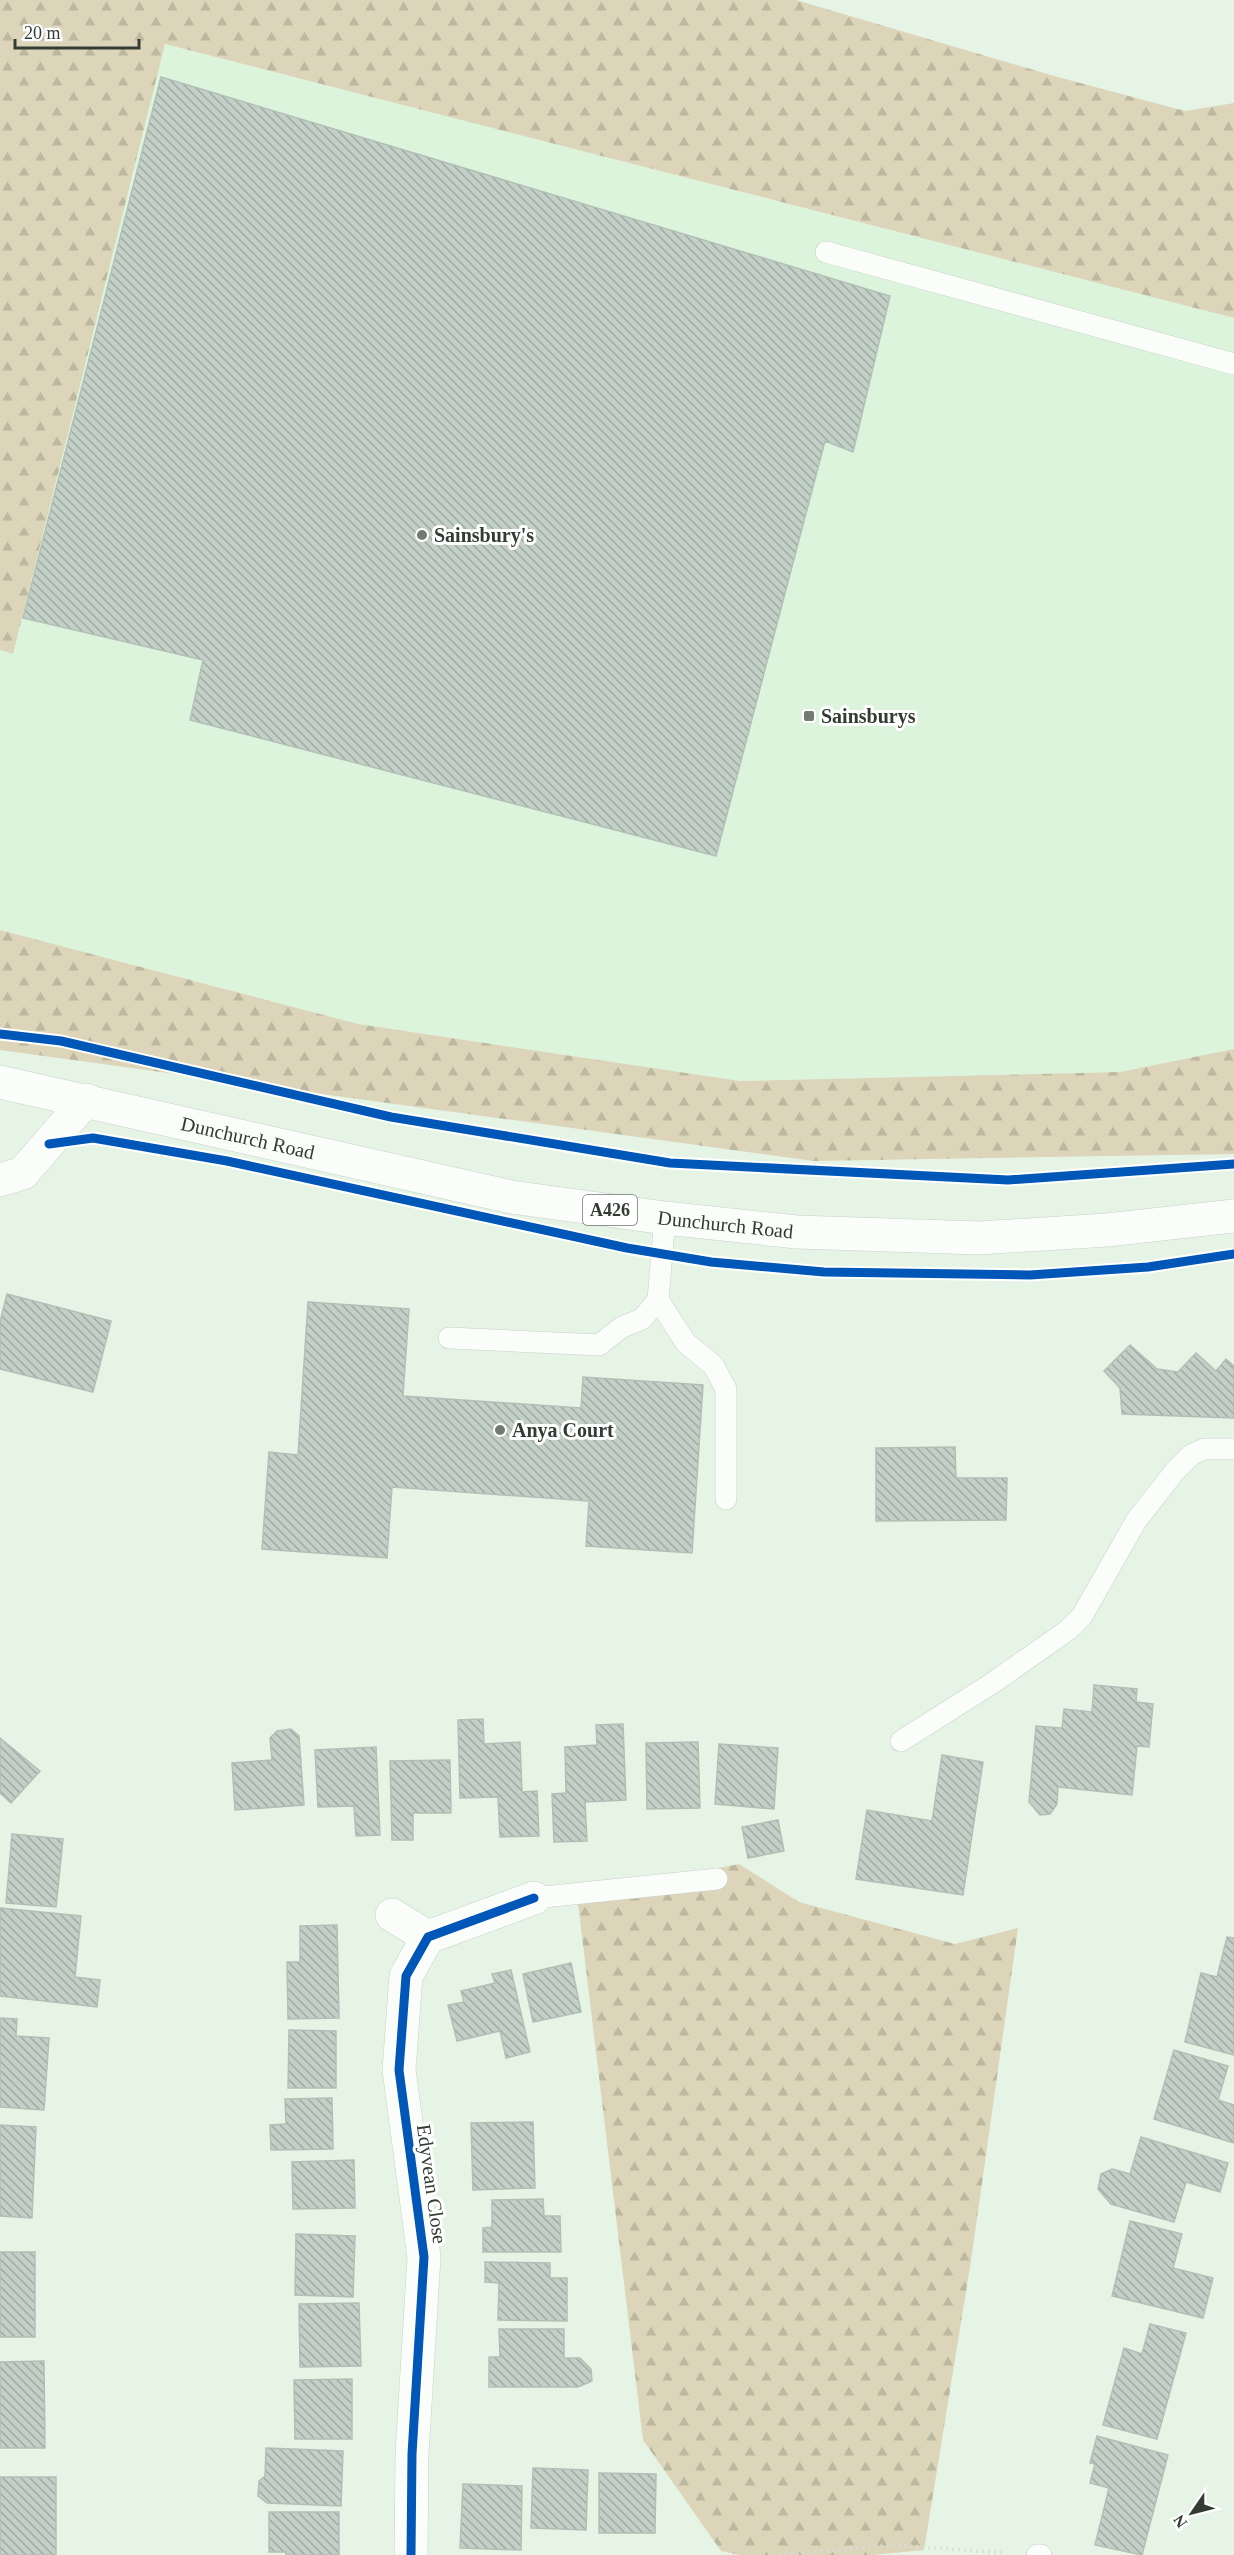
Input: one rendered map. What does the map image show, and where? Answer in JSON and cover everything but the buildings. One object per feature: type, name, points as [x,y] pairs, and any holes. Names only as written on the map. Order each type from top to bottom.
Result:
[{"type":"main road","name":"Dunchurch Road","points":[[0,1082],[511,1197],[665,1218],[797,1232],[979,1238],[1107,1230],[1233,1215]]},
{"type":"main road","points":[[0,1180],[23,1173],[86,1100]]},
{"type":"main road","points":[[392,1915],[428,1937],[534,1898]]},
{"type":"main road","name":"Edyvean Close","points":[[411,2555],[412,2454],[424,2257],[399,2070],[406,1976],[428,1937]]},
{"type":"lane","points":[[826,252],[1234,364]]},
{"type":"lane","points":[[449,1338],[599,1345],[622,1327],[642,1319],[658,1300],[665,1218]]},
{"type":"lane","points":[[658,1300],[686,1343],[713,1365],[726,1389],[726,1499]]},
{"type":"lane","points":[[901,1742],[991,1684],[1068,1630],[1082,1616],[1136,1521],[1175,1471],[1191,1455],[1204,1449],[1234,1449]]},
{"type":"lane","points":[[534,1898],[717,1879]]},
{"type":"path","points":[[779,2555],[891,2545],[1039,2555]]},
{"type":"shaded area","points":[[164,44],[1234,318],[1234,1049],[1120,1072],[740,1081],[358,1024],[0,930],[0,650],[13,654]]},
{"type":"green space","points":[[0,0],[796,0],[1054,76],[1185,111],[1234,103],[1234,318],[165,44],[13,654],[0,650]]},
{"type":"green space","points":[[0,930],[358,1024],[740,1081],[1120,1072],[1234,1049],[1234,1154],[813,1161],[0,1050]]},
{"type":"green space","points":[[739,1864],[799,1902],[955,1944],[1018,1928],[971,2261],[924,2550],[872,2555],[740,2555],[721,2551],[643,2440],[577,1895]]},
{"type":"cycle path","points":[[0,1034],[61,1041],[391,1117],[670,1163],[1008,1180],[1234,1164]]},
{"type":"cycle path","points":[[49,1144],[93,1138],[227,1161],[627,1248],[711,1262],[824,1272],[1030,1275],[1148,1267],[1234,1254]]},
{"type":"cycle path","points":[[411,2555],[412,2454],[424,2257],[399,2070],[406,1976],[428,1937],[534,1898]]},
{"type":"place","name":"Sainsbury's","points":[[422,535]]},
{"type":"place","name":"Sainsburys","points":[[809,716]]},
{"type":"place","name":"Anya Court","points":[[500,1430]]}]
